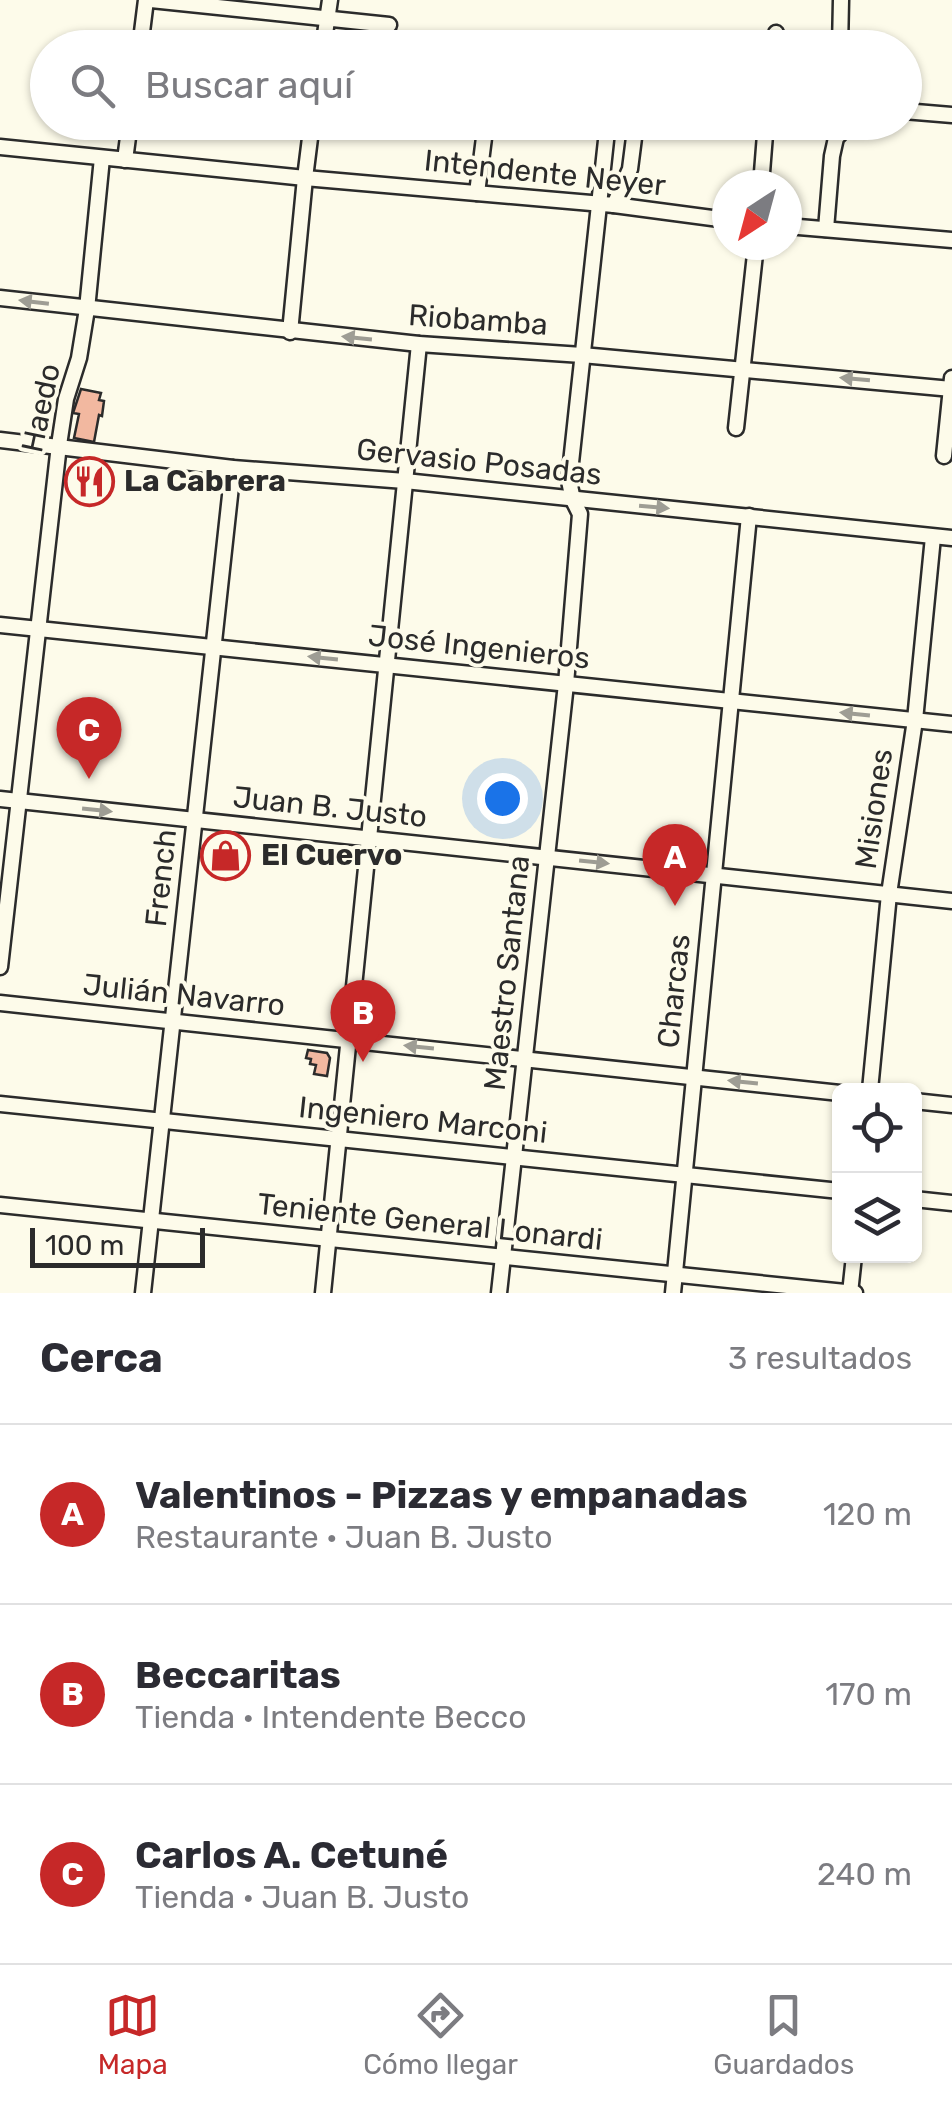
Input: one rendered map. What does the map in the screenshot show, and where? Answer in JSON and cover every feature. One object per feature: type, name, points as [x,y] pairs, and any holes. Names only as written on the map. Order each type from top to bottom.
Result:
[{"type":"street","points":[[143,30],[149,0],[389,25]]},
{"type":"street","points":[[325,30],[330,0]]},
{"type":"street","points":[[840,30],[841,0]]},
{"type":"street","points":[[922,112],[952,115]]},
{"type":"street","points":[[125,160],[128,140]]},
{"type":"street","points":[[290,332],[309,140]]},
{"type":"street","points":[[478,193],[484,140]]},
{"type":"street","name":"Maestro Santana","points":[[499,1293],[566,684],[580,514],[569,481],[582,355],[607,205],[608,140]]},
{"type":"street","points":[[607,205],[630,170],[634,140]]},
{"type":"street","points":[[762,170],[765,140]]},
{"type":"street","points":[[826,229],[836,140]]},
{"type":"street","name":"Intendente Neyer","points":[[0,147],[712,218]]},
{"type":"street","name":"Haedo","points":[[0,967],[58,446],[87,309],[102,158]]},
{"type":"street","points":[[802,227],[952,240]]},
{"type":"street","points":[[736,428],[754,260]]},
{"type":"street","name":"Riobamba","points":[[0,298],[290,332],[951,388]]},
{"type":"street","points":[[323,1293],[419,344]]},
{"type":"street","points":[[944,456],[952,378]]},
{"type":"street","name":"Gervasio Posadas","points":[[0,440],[233,468],[405,481],[952,538]]},
{"type":"street","name":"French","points":[[144,1293],[233,468]]},
{"type":"street","name":"Charcas","points":[[673,1293],[749,516]]},
{"type":"street","name":"Misiones","points":[[871,1083],[889,894],[915,720],[934,537]]},
{"type":"street","name":"José Ingenieros","points":[[0,625],[952,724]]},
{"type":"street","name":"Juan B. Justo","points":[[0,799],[952,901]]},
{"type":"street","name":"Julián Navarro","points":[[0,1003],[832,1092]]},
{"type":"street","points":[[922,1102],[952,1105]]},
{"type":"street","name":"Ingeniero Marconi","points":[[0,1104],[832,1190]]},
{"type":"street","points":[[922,1200],[952,1202]]},
{"type":"street","name":"Teniente General Lonardi","points":[[0,1205],[852,1293]]},
{"type":"street","points":[[852,1293],[854,1263]]},
{"type":"building","points":[[81,389],[101,393],[99,400],[104,401],[94,442],[74,438],[79,414],[73,413]]},
{"type":"building","points":[[308,1050],[327,1053],[327,1076],[314,1074],[316,1065],[306,1058]]},
{"type":"place","name":"La Cabrera","points":[[89,481]]},
{"type":"place","name":"Carlos A. Cetuné","points":[[89,779]]},
{"type":"place","name":"El Cuervo","points":[[226,855]]},
{"type":"place","name":"Valentinos - Pizzas y empanadas","points":[[675,906]]},
{"type":"place","name":"Beccaritas","points":[[363,1062]]}]
